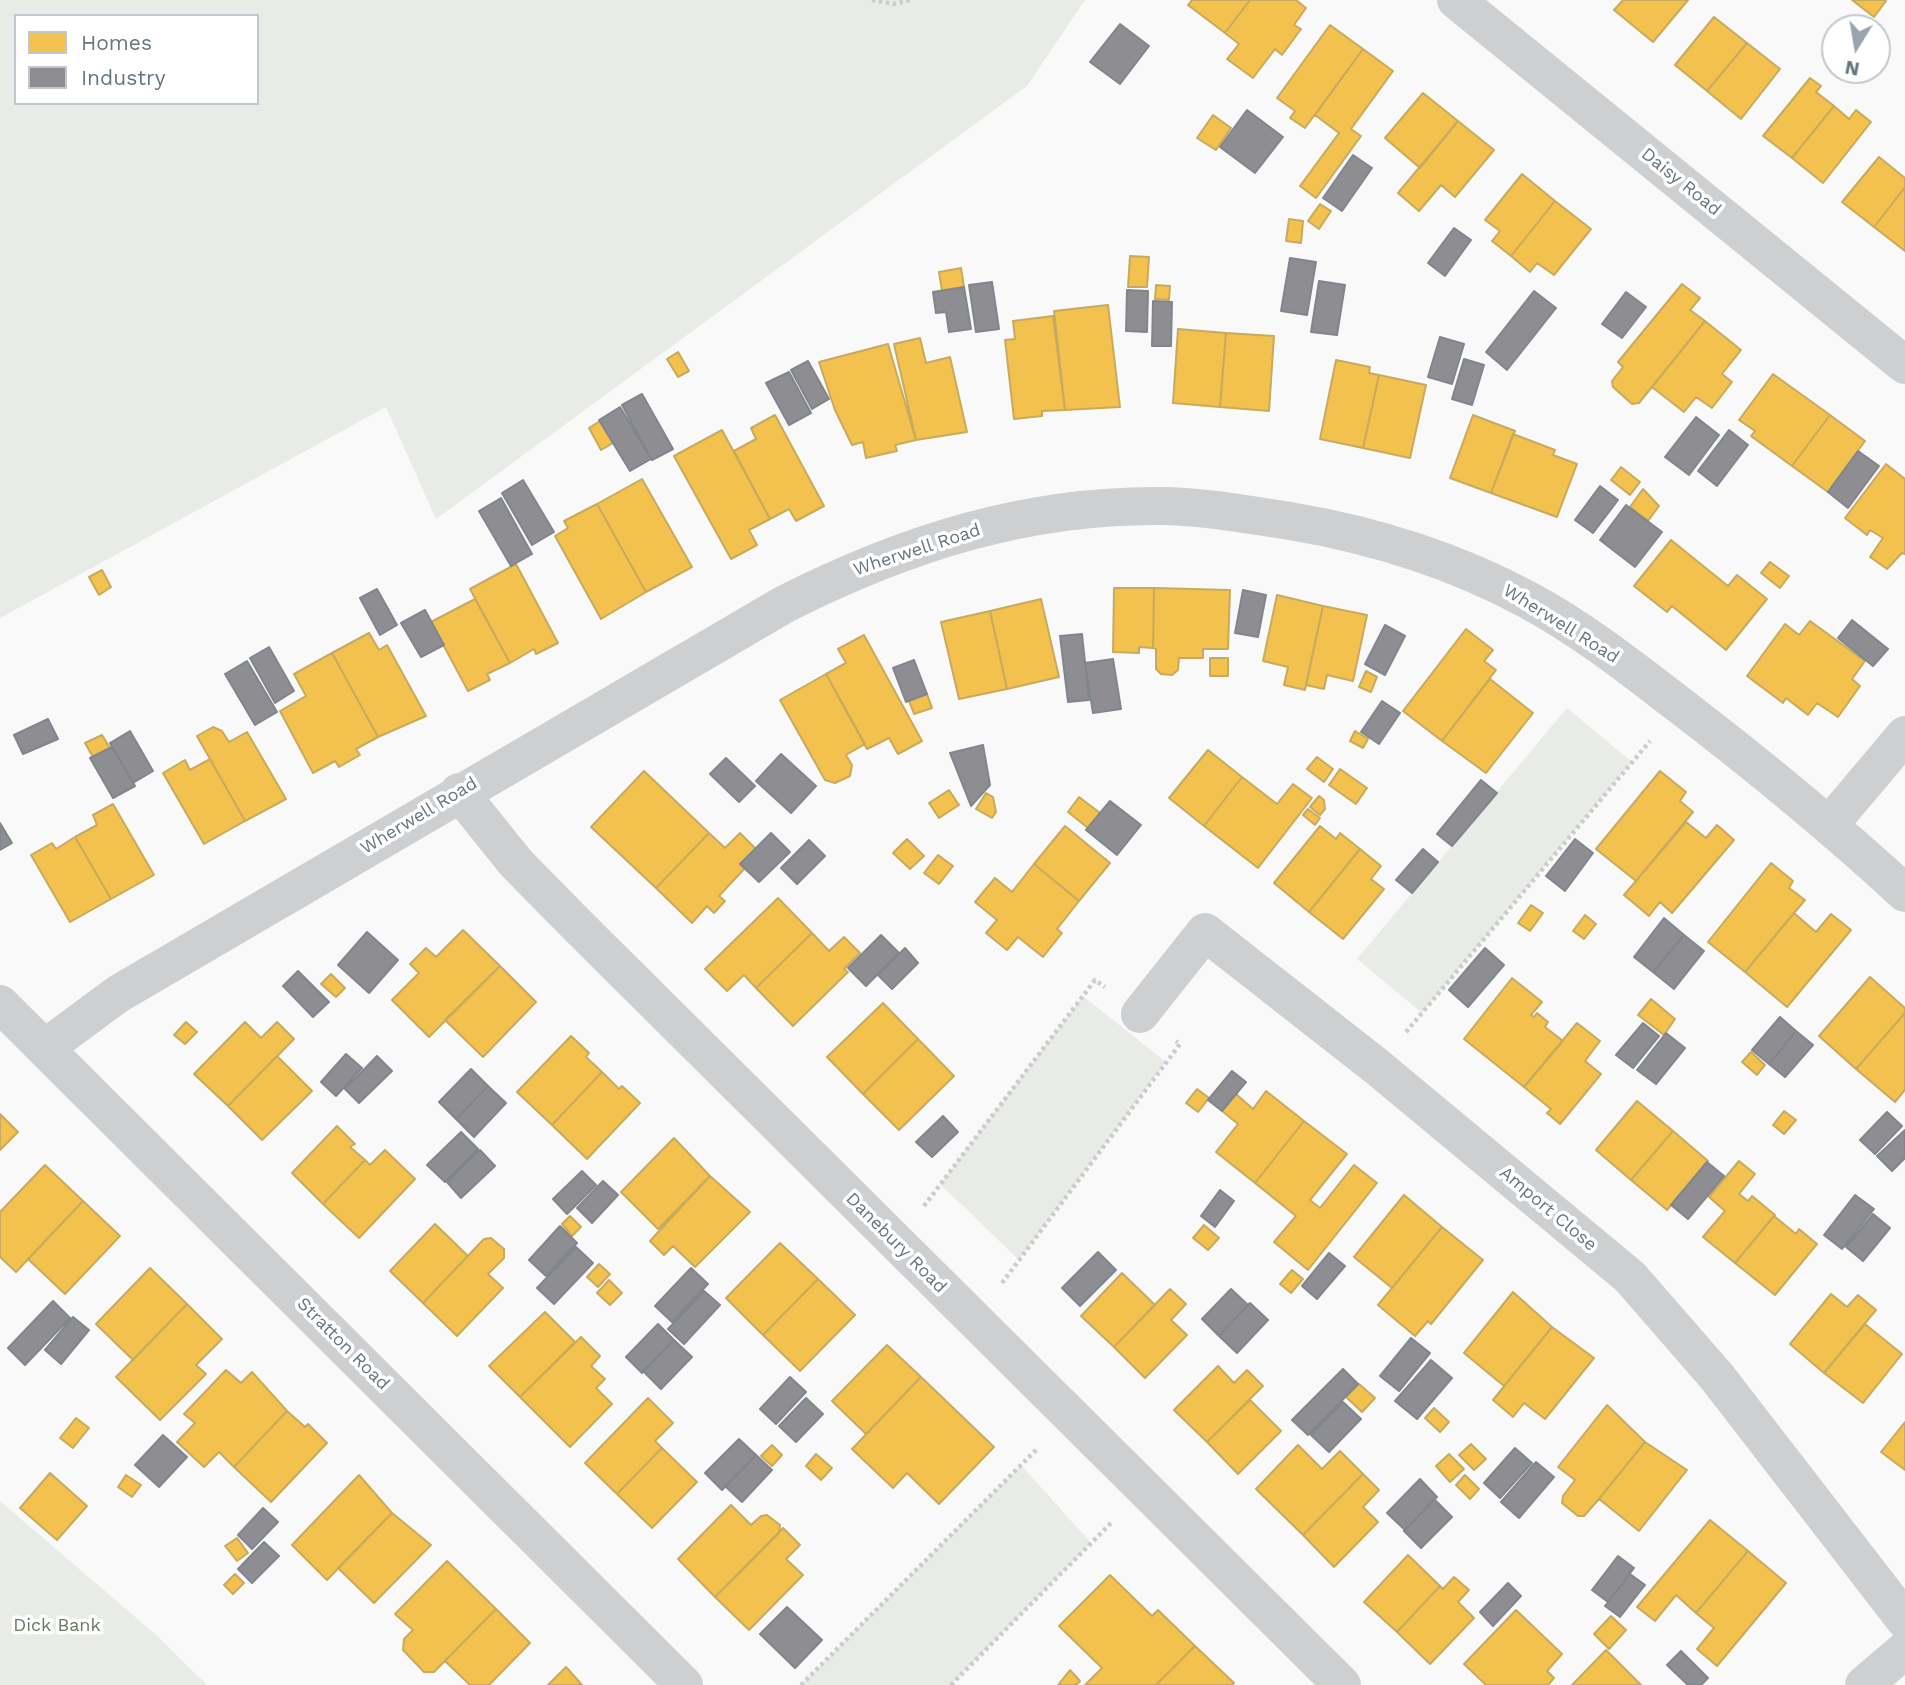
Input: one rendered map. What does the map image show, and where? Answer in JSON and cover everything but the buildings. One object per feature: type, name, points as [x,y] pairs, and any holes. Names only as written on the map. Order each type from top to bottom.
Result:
[{"type":"street","name":"Daisy Road","points":[[1456,0],[1905,365]]},
{"type":"street","name":"Wherwell Road","points":[[45,1048],[118,993],[785,604],[852,570],[959,533],[1099,508],[1200,508],[1330,528],[1434,558],[1532,602],[1593,639],[1756,762],[1830,824],[1905,893]]},
{"type":"street","points":[[1830,824],[1905,735]]},
{"type":"street","name":"Danebury Road","points":[[459,792],[535,883],[1342,1685]]},
{"type":"street","name":"Amport Close","points":[[1140,1014],[1205,932],[1376,1066],[1639,1287],[1717,1377],[1905,1620]]},
{"type":"street","name":"Stratton Road","points":[[0,1004],[684,1685]]},
{"type":"street","points":[[1864,1685],[1905,1650]]},
{"type":"path","points":[[872,0],[894,4],[910,0]]},
{"type":"path","points":[[1376,1066],[1681,706]]},
{"type":"path","points":[[896,1243],[1095,980],[1180,1044],[974,1320]]},
{"type":"path","points":[[801,1685],[1071,1415]]},
{"type":"path","points":[[951,1685],[1144,1489]]},
{"type":"green space","points":[[0,0],[1085,0],[1027,86],[436,519],[386,407],[0,618]]},
{"type":"green space","points":[[1567,708],[1632,762],[1422,1013],[1357,959]]},
{"type":"green space","points":[[1083,996],[1166,1062],[1019,1260],[940,1184]]},
{"type":"green space","points":[[1021,1465],[1091,1543],[951,1685],[801,1685]]},
{"type":"green space","name":"Dick Bank","points":[[0,1501],[155,1634],[207,1685],[0,1685]]}]
